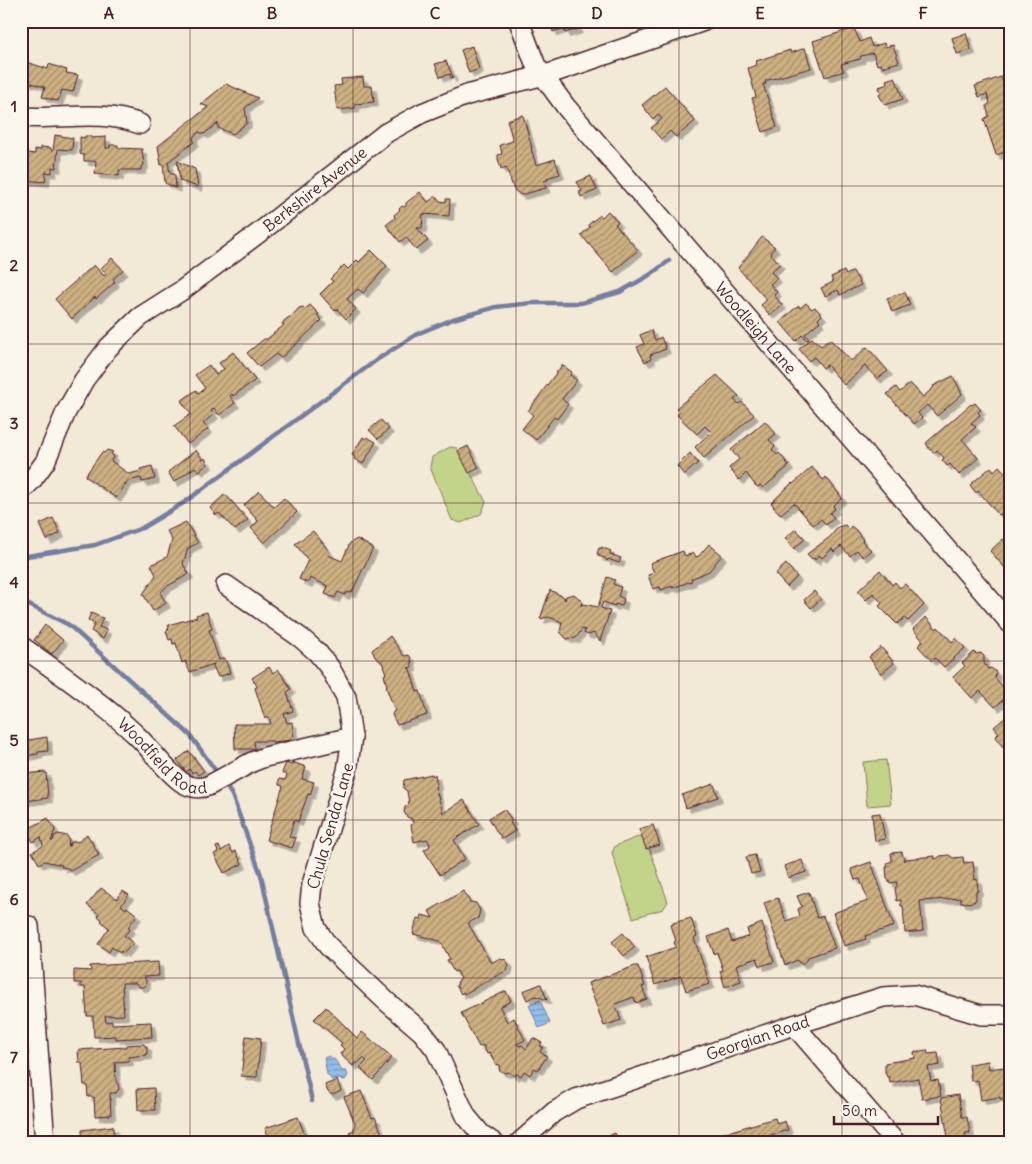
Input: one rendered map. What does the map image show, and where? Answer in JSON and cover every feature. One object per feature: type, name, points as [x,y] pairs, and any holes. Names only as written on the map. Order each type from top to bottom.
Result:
[{"type":"street","name":"Woodleigh Lane","points":[[519,21],[536,66],[566,107],[1011,624]]},
{"type":"street","name":"Berkshire Avenue","points":[[21,491],[32,480],[44,462],[66,412],[84,380],[108,348],[140,317],[181,291],[392,130],[422,113],[467,95],[543,76],[704,21]]},
{"type":"street","points":[[21,116],[103,115],[124,118],[140,124]]},
{"type":"street","name":"Chula Senda Lane","points":[[226,585],[301,638],[317,652],[330,668],[346,697],[352,737],[347,771],[312,884],[310,903],[316,928],[328,946],[422,1032],[436,1050],[466,1116],[481,1134],[494,1143]]},
{"type":"street","name":"Woodfield Road","points":[[21,646],[96,699],[188,786],[201,788],[265,757],[352,737]]},
{"type":"street","points":[[29,926],[45,1143]]},
{"type":"street","name":"Georgian Road","points":[[519,1143],[554,1112],[576,1099],[883,997],[914,995],[981,1015],[1011,1015]]},
{"type":"street","points":[[794,1025],[896,1143]]},
{"type":"green space","points":[[450,447],[457,448],[486,502],[481,514],[461,523],[452,520],[430,467],[432,457]]},
{"type":"green space","points":[[886,760],[891,804],[867,806],[863,762]]},
{"type":"green space","points":[[638,837],[646,839],[668,902],[663,909],[633,918],[612,853],[615,846]]},
{"type":"water","points":[[540,1000],[550,1023],[539,1028],[529,1005]]},
{"type":"water","points":[[329,1056],[335,1060],[342,1071],[346,1071],[348,1075],[345,1080],[332,1080],[327,1074],[324,1058]]},
{"type":"building","points":[[550,21],[588,21],[576,25],[578,29],[565,33],[564,28],[553,32]]},
{"type":"building","points":[[854,28],[860,42],[869,38],[872,47],[884,43],[885,47],[893,45],[899,62],[882,67],[881,64],[877,65],[873,53],[841,64],[844,71],[825,77],[813,41]]},
{"type":"building","points":[[966,33],[971,50],[957,54],[952,38]]},
{"type":"building","points":[[472,46],[479,69],[469,73],[461,50]]},
{"type":"building","points":[[805,48],[811,68],[765,81],[766,84],[763,84],[777,127],[763,132],[752,98],[756,97],[748,68],[757,65],[756,61],[790,50],[791,53]]},
{"type":"building","points":[[21,56],[24,57],[23,61],[48,69],[49,64],[67,70],[66,73],[78,75],[73,92],[62,90],[58,101],[42,97],[45,87],[21,80]]},
{"type":"building","points":[[446,61],[453,77],[451,78],[450,74],[440,77],[435,64]]},
{"type":"building","points":[[363,77],[364,86],[372,86],[374,102],[355,104],[355,108],[337,110],[334,86],[342,85],[341,79]]},
{"type":"building","points":[[895,77],[903,99],[885,105],[879,95],[881,93],[879,87],[888,84],[886,80]]},
{"type":"building","points":[[1001,77],[1008,97],[1011,96],[1011,161],[1008,151],[996,155],[984,119],[989,116],[986,106],[990,103],[987,94],[979,97],[975,86]]},
{"type":"building","points":[[226,84],[258,98],[245,108],[247,123],[233,134],[218,128],[218,123],[204,134],[199,132],[193,137],[194,142],[168,162],[170,173],[175,175],[176,188],[165,183],[163,164],[161,165],[158,146],[208,107],[201,104]]},
{"type":"building","points":[[665,86],[695,121],[676,137],[670,131],[661,139],[651,128],[662,119],[658,114],[653,119],[642,105]]},
{"type":"building","points":[[523,115],[536,165],[555,159],[560,174],[547,178],[548,180],[544,181],[546,188],[521,195],[514,190],[506,167],[501,169],[498,155],[502,154],[500,145],[513,141],[507,120]]},
{"type":"building","points":[[55,135],[73,138],[72,150],[58,149],[56,168],[52,167],[52,173],[46,172],[45,182],[21,181],[21,152],[35,154],[35,149],[41,150],[41,147],[51,148],[53,151]]},
{"type":"building","points":[[85,136],[91,136],[91,138],[106,137],[106,148],[110,148],[110,145],[118,145],[118,148],[142,149],[144,165],[141,167],[141,170],[119,170],[119,176],[95,174],[96,161],[84,161],[84,155],[80,154],[80,137],[85,138]]},
{"type":"building","points":[[177,161],[195,169],[198,187],[180,181]]},
{"type":"building","points":[[591,176],[597,190],[581,197],[579,192],[582,191],[577,182]]},
{"type":"building","points":[[420,192],[428,202],[436,196],[440,201],[446,202],[446,199],[450,199],[449,216],[423,214],[422,228],[417,228],[428,241],[416,250],[406,237],[400,242],[386,225],[395,218],[394,215],[402,206],[406,206],[406,203]]},
{"type":"building","points":[[608,211],[618,222],[615,224],[638,250],[613,272],[581,235],[590,227],[588,225]]},
{"type":"building","points":[[762,237],[775,247],[770,253],[780,264],[771,272],[777,278],[770,284],[777,292],[774,295],[782,305],[770,315],[761,305],[767,300],[738,268]]},
{"type":"building","points":[[371,250],[387,266],[363,293],[358,289],[347,299],[356,309],[346,319],[337,309],[335,311],[320,294],[333,281],[330,279],[344,265],[348,269],[357,260],[359,262]]},
{"type":"building","points":[[112,258],[123,270],[113,279],[115,282],[96,299],[95,297],[72,319],[55,299],[94,265],[104,276],[106,274],[101,268]]},
{"type":"building","points":[[844,271],[846,275],[853,271],[861,285],[840,295],[838,290],[825,296],[821,288],[833,282],[831,277]]},
{"type":"building","points":[[905,292],[910,305],[892,312],[887,298]]},
{"type":"building","points":[[806,303],[812,309],[815,307],[822,315],[818,319],[820,321],[805,334],[809,339],[807,340],[802,335],[796,341],[780,322],[793,310],[799,306],[800,308]]},
{"type":"building","points":[[310,305],[322,320],[281,358],[276,354],[259,367],[247,353],[284,325],[282,324],[284,321],[291,317],[299,308],[303,307],[305,309]]},
{"type":"building","points":[[651,330],[655,340],[661,337],[666,349],[650,355],[651,359],[645,362],[637,347],[644,344],[640,335]]},
{"type":"building","points":[[812,338],[821,346],[830,339],[851,361],[867,347],[888,371],[877,379],[865,366],[844,385],[827,365],[823,368],[814,357],[809,361],[799,349]]},
{"type":"building","points":[[233,352],[255,380],[233,396],[232,394],[230,396],[235,403],[219,415],[214,408],[211,411],[214,414],[203,423],[208,429],[188,444],[174,426],[191,414],[181,401],[196,390],[198,393],[205,388],[195,375],[209,365],[216,375],[224,369],[219,363]]},
{"type":"building","points":[[562,365],[572,372],[570,375],[577,380],[562,399],[568,404],[557,419],[554,417],[536,440],[522,429],[533,415],[528,411]]},
{"type":"building","points":[[717,375],[739,396],[734,400],[739,404],[742,402],[754,415],[704,458],[695,447],[711,432],[705,426],[697,434],[677,415],[680,412],[676,408]]},
{"type":"building","points":[[953,376],[962,394],[937,416],[927,405],[918,413],[922,418],[914,424],[887,394],[896,387],[900,392],[910,383],[923,397],[933,386]]},
{"type":"building","points":[[975,403],[981,410],[978,412],[980,415],[971,423],[976,427],[962,439],[978,458],[959,475],[950,464],[947,466],[942,460],[944,458],[937,450],[934,453],[926,443],[971,404]]},
{"type":"building","points":[[381,420],[389,429],[378,439],[369,430]]},
{"type":"building","points":[[765,421],[776,434],[769,440],[775,446],[772,449],[777,455],[779,453],[789,466],[763,488],[760,485],[758,487],[755,485],[746,473],[739,480],[729,468],[739,459],[731,450]]},
{"type":"building","points":[[363,437],[376,442],[363,464],[354,459],[355,457],[352,455]]},
{"type":"building","points":[[468,446],[479,468],[469,473],[458,451]]},
{"type":"building","points":[[107,450],[113,452],[111,454],[114,456],[111,461],[129,474],[152,466],[155,479],[142,482],[141,478],[128,481],[116,498],[85,476],[102,452],[104,453]]},
{"type":"building","points":[[196,450],[203,460],[205,458],[208,464],[199,471],[195,467],[174,482],[168,472]]},
{"type":"building","points":[[690,453],[698,463],[684,475],[677,466]]},
{"type":"building","points":[[999,466],[1011,479],[1011,514],[1005,519],[1001,514],[999,515],[978,491],[976,493],[970,485],[991,467],[994,471]]},
{"type":"building","points":[[812,467],[823,480],[826,477],[842,498],[833,506],[835,509],[830,513],[834,518],[826,525],[821,519],[813,525],[794,503],[781,514],[771,503]]},
{"type":"building","points":[[259,491],[274,507],[284,498],[297,512],[264,543],[251,528],[258,521],[244,505]]},
{"type":"building","points":[[225,494],[248,520],[235,530],[219,513],[216,515],[210,508]]},
{"type":"building","points":[[53,518],[60,533],[47,540],[40,524]]},
{"type":"building","points":[[186,522],[198,543],[188,548],[183,564],[189,574],[166,587],[160,593],[166,603],[153,611],[143,594],[156,575],[151,565],[167,557],[172,540],[167,531]]},
{"type":"building","points":[[845,525],[849,529],[851,526],[856,530],[862,541],[871,550],[863,557],[857,550],[850,556],[841,546],[834,552],[832,549],[822,558],[819,555],[815,560],[807,554],[830,537],[838,527]]},
{"type":"building","points":[[796,529],[805,539],[794,549],[785,538]]},
{"type":"building","points":[[313,531],[329,551],[328,555],[342,561],[350,543],[357,539],[373,548],[352,592],[345,595],[338,592],[335,598],[325,594],[328,586],[310,578],[308,583],[299,579],[308,560],[295,544]]},
{"type":"building","points":[[1003,539],[1011,547],[1011,575],[990,551]]},
{"type":"building","points":[[709,544],[722,555],[709,571],[691,579],[692,581],[672,588],[672,586],[661,590],[660,587],[653,589],[648,575],[654,573],[650,563],[683,551],[685,556],[694,553],[696,557]]},
{"type":"building","points":[[601,547],[611,551],[610,554],[621,558],[619,563],[608,559],[607,561],[605,558],[598,556],[599,548],[601,549]]},
{"type":"building","points":[[786,564],[797,577],[787,587],[775,574]]},
{"type":"building","points":[[880,570],[892,585],[895,582],[900,588],[905,584],[924,605],[908,621],[904,618],[897,624],[879,606],[882,603],[873,593],[866,600],[858,591]]},
{"type":"building","points":[[607,577],[615,580],[613,584],[621,587],[618,596],[624,599],[622,606],[603,602],[601,608],[610,611],[600,641],[594,633],[588,635],[582,629],[576,638],[567,639],[560,632],[562,622],[549,617],[540,619],[550,590],[564,597],[565,600],[566,596],[574,594],[582,601],[581,606],[583,604],[598,607]]},
{"type":"building","points":[[814,591],[821,599],[811,608],[804,600]]},
{"type":"building","points":[[207,612],[212,629],[209,630],[219,660],[225,658],[230,673],[218,677],[213,666],[214,664],[190,672],[185,661],[182,663],[176,643],[173,644],[172,639],[169,640],[166,631],[169,628],[168,625],[197,617],[196,615]]},
{"type":"building","points":[[91,613],[103,618],[99,627],[107,630],[103,639],[91,631],[95,623],[88,620]]},
{"type":"building","points":[[926,617],[936,629],[938,627],[952,642],[956,638],[965,648],[944,667],[935,658],[932,661],[918,646],[923,641],[913,629]]},
{"type":"building","points":[[45,625],[63,640],[52,654],[34,640]]},
{"type":"building","points":[[390,636],[404,656],[409,655],[411,658],[412,667],[408,668],[410,669],[417,692],[420,691],[427,715],[397,725],[392,715],[395,711],[386,687],[384,675],[386,674],[382,662],[375,657],[372,650]]},
{"type":"building","points":[[881,647],[894,663],[881,674],[869,657]]},
{"type":"building","points":[[974,652],[976,654],[981,653],[984,656],[984,663],[988,669],[991,668],[996,672],[995,678],[1003,687],[1009,688],[1009,695],[995,707],[980,691],[972,698],[953,677],[965,666],[962,663]]},
{"type":"building","points":[[269,667],[273,673],[278,669],[291,689],[287,692],[293,711],[284,714],[287,723],[292,722],[294,740],[254,741],[255,749],[235,749],[234,724],[271,724],[269,717],[265,719],[255,688],[257,686],[252,678]]},
{"type":"building","points":[[1008,715],[1011,719],[1011,757],[995,737],[999,733],[994,727]]},
{"type":"building","points":[[47,737],[48,751],[23,756],[22,741]]},
{"type":"building","points":[[189,751],[204,771],[198,775],[195,771],[192,773],[189,769],[186,772],[177,760]]},
{"type":"building","points":[[292,762],[306,767],[302,779],[314,782],[298,822],[294,820],[289,837],[296,838],[292,848],[266,840],[283,786],[279,785],[279,779],[285,780],[287,775],[282,773],[286,763],[292,765]]},
{"type":"building","points":[[46,772],[48,798],[25,801],[23,774]]},
{"type":"building","points":[[432,774],[433,776],[435,774],[437,786],[435,786],[443,813],[464,800],[479,824],[454,840],[465,859],[440,875],[424,850],[430,846],[429,842],[427,839],[414,842],[411,825],[413,823],[412,819],[407,817],[404,812],[405,807],[409,803],[407,791],[403,788],[404,780]]},
{"type":"building","points":[[714,784],[718,797],[686,808],[682,795]]},
{"type":"building","points":[[504,809],[512,820],[510,822],[515,831],[502,839],[489,818]]},
{"type":"building","points":[[880,813],[885,839],[875,841],[872,814]]},
{"type":"building","points":[[48,818],[55,830],[51,841],[58,834],[67,836],[69,846],[70,843],[78,842],[87,834],[99,855],[70,871],[68,868],[61,867],[62,865],[44,861],[39,864],[32,852],[43,846],[41,837],[33,842],[26,830]]},
{"type":"building","points":[[653,825],[660,845],[646,849],[639,829]]},
{"type":"building","points":[[219,846],[221,851],[229,846],[233,853],[236,851],[242,864],[224,873],[214,854],[218,852],[216,847]]},
{"type":"building","points":[[902,852],[904,861],[905,859],[935,856],[935,859],[940,856],[949,855],[953,858],[963,857],[964,863],[973,862],[978,891],[976,891],[976,900],[964,903],[961,902],[961,898],[920,901],[923,931],[905,933],[903,906],[901,906],[901,900],[897,901],[896,895],[895,888],[897,882],[889,883],[886,867],[888,867],[887,863],[892,861],[891,853]]},
{"type":"building","points":[[755,855],[760,872],[751,874],[746,857]]},
{"type":"building","points":[[802,860],[806,872],[788,878],[784,866]]},
{"type":"building","points":[[871,862],[894,926],[865,936],[866,939],[844,946],[833,913],[868,901],[860,879],[855,880],[851,869]]},
{"type":"building","points":[[101,888],[117,899],[123,891],[129,895],[121,905],[137,915],[124,936],[133,943],[124,953],[121,951],[120,953],[112,947],[109,952],[98,944],[109,928],[101,921],[98,916],[99,914],[87,905]]},
{"type":"building","points":[[463,891],[470,902],[476,903],[480,910],[478,918],[468,923],[491,963],[500,958],[506,960],[509,964],[507,970],[461,994],[456,985],[461,979],[457,971],[454,972],[447,960],[450,959],[440,941],[413,934],[417,918],[421,919],[422,915],[433,918],[429,911]]},
{"type":"building","points":[[809,892],[817,918],[823,916],[835,948],[808,957],[804,963],[800,963],[798,960],[785,965],[764,903],[778,898],[786,921],[800,916],[798,909],[803,906],[797,896]]},
{"type":"building","points":[[691,918],[697,936],[694,938],[710,984],[686,991],[681,976],[655,985],[646,957],[676,947],[671,925]]},
{"type":"building","points":[[762,923],[774,962],[760,966],[757,958],[736,965],[741,981],[725,987],[720,971],[723,970],[717,952],[714,954],[708,937],[728,930],[732,942],[749,936],[747,929]]},
{"type":"building","points":[[623,933],[635,947],[624,956],[612,942]]},
{"type":"building","points":[[158,962],[159,976],[143,977],[146,980],[146,984],[143,987],[139,987],[136,983],[122,983],[124,1015],[105,1016],[106,1022],[112,1021],[112,1024],[151,1022],[152,1037],[116,1039],[116,1036],[94,1037],[93,1016],[87,1016],[85,987],[81,987],[81,983],[74,983],[74,970],[91,971],[90,966]]},
{"type":"building","points":[[638,966],[645,986],[642,987],[647,999],[636,1003],[634,997],[615,1004],[621,1020],[604,1026],[588,983]]},
{"type":"building","points":[[541,984],[547,1000],[536,996],[527,1000],[523,991]]},
{"type":"building","points":[[506,991],[511,1001],[500,1007],[507,1022],[514,1018],[525,1040],[517,1044],[519,1046],[522,1045],[526,1049],[533,1038],[542,1043],[540,1046],[543,1047],[540,1052],[547,1056],[538,1070],[534,1068],[530,1075],[524,1071],[521,1076],[517,1074],[515,1076],[508,1072],[500,1071],[500,1065],[495,1064],[490,1053],[487,1054],[483,1045],[479,1047],[461,1013]]},
{"type":"building","points":[[326,1007],[357,1038],[362,1032],[392,1057],[373,1080],[360,1068],[367,1061],[363,1058],[353,1066],[340,1054],[344,1049],[340,1045],[342,1043],[314,1019]]},
{"type":"building","points":[[246,1036],[261,1038],[257,1077],[241,1076]]},
{"type":"building","points":[[144,1044],[147,1046],[147,1055],[128,1057],[129,1061],[115,1062],[116,1082],[119,1089],[116,1093],[110,1093],[111,1115],[95,1116],[94,1097],[88,1097],[87,1085],[84,1085],[82,1063],[79,1063],[78,1050]]},
{"type":"building","points":[[927,1050],[928,1054],[938,1053],[940,1065],[928,1067],[931,1081],[938,1080],[941,1096],[922,1099],[918,1078],[890,1083],[889,1077],[887,1077],[885,1072],[885,1063],[915,1058],[914,1052]]},
{"type":"building","points":[[988,1061],[989,1069],[1011,1066],[1011,1098],[1000,1099],[1000,1097],[981,1100],[978,1080],[971,1081],[969,1064]]},
{"type":"building","points":[[337,1080],[341,1091],[332,1095],[328,1092],[325,1085]]},
{"type":"building","points":[[154,1088],[155,1110],[138,1110],[137,1089]]},
{"type":"building","points":[[361,1091],[372,1118],[375,1117],[386,1143],[353,1143],[349,1132],[354,1130],[355,1123],[344,1097]]},
{"type":"building","points":[[958,1095],[962,1117],[967,1117],[970,1133],[965,1133],[967,1143],[949,1143],[941,1098]]},
{"type":"building","points":[[298,1117],[306,1138],[294,1143],[275,1143],[274,1139],[270,1141],[265,1128]]},
{"type":"building","points":[[775,1118],[777,1124],[785,1121],[788,1130],[768,1136],[770,1143],[718,1143],[714,1136]]},
{"type":"building","points":[[113,1126],[114,1141],[117,1141],[117,1143],[83,1143],[82,1130]]},
{"type":"building","points":[[615,1133],[620,1143],[594,1143]]},
{"type":"waterway","points":[[21,557],[95,545],[142,528],[185,502],[378,359],[417,334],[453,319],[496,307],[532,303],[581,303],[620,292],[669,261]]},
{"type":"waterway","points":[[21,601],[69,625],[190,735],[218,774]]},
{"type":"waterway","points":[[224,783],[232,795],[261,875],[312,1101]]}]
